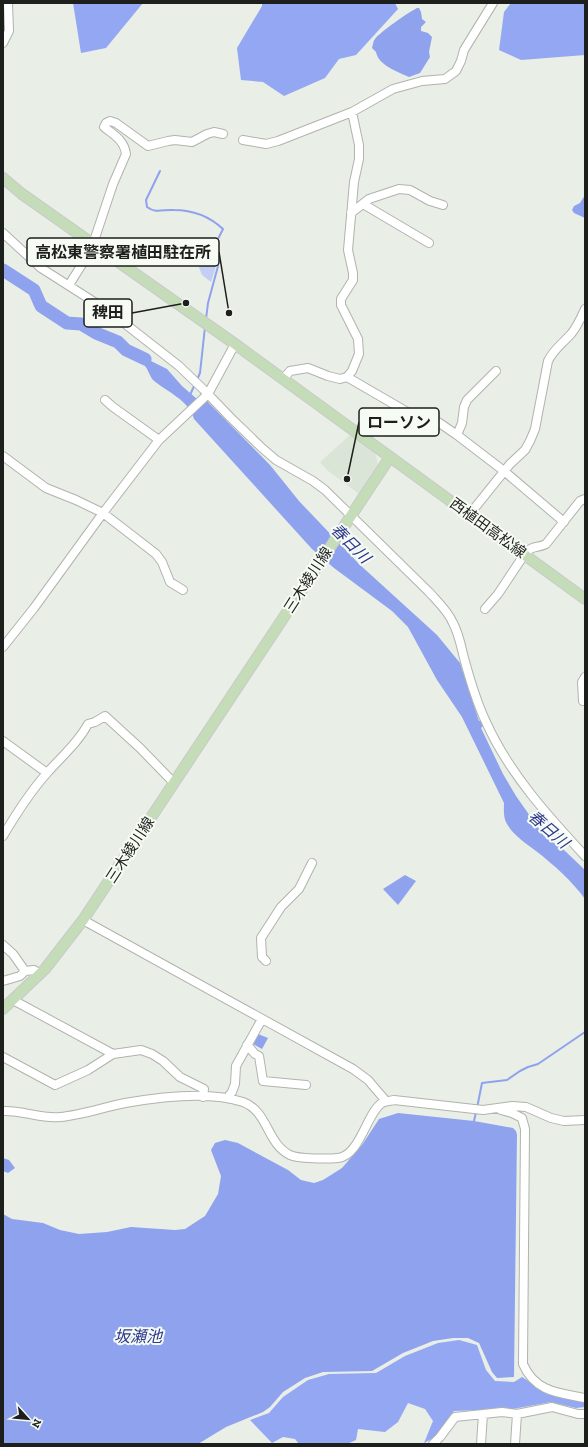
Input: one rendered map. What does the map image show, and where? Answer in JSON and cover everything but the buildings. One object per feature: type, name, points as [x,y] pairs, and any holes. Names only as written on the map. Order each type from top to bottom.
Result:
[{"type":"main road","points":[[3,178],[390,457]]},
{"type":"main road","name":"西植田高松線","points":[[390,457],[585,599]]},
{"type":"main road","name":"三木綾川線","points":[[3,1009],[40,974],[65,945],[83,920],[350,515],[390,457]]},
{"type":"street","points":[[3,43],[9,31],[8,3]]},
{"type":"street","points":[[243,140],[266,144],[278,141],[352,112],[393,89],[422,81],[446,79],[456,71],[464,50],[489,5]]},
{"type":"street","points":[[283,379],[290,371],[308,368],[340,379],[347,377],[352,371],[359,354],[358,339],[341,305],[341,299],[353,280],[348,250],[354,182],[359,159],[359,145],[352,112]]},
{"type":"street","points":[[69,285],[94,244],[113,184],[126,154],[121,140],[104,127],[106,123],[110,121],[116,123],[148,146],[175,140],[192,142],[214,132],[224,134]]},
{"type":"street","points":[[351,213],[369,199],[399,189],[410,190],[443,206]]},
{"type":"street","points":[[363,204],[429,244]]},
{"type":"street","points":[[3,233],[41,268],[110,312],[179,366],[262,448],[285,466],[319,486],[375,538],[429,592],[448,615],[458,633],[476,698],[496,743],[522,783],[585,856]]},
{"type":"street","points":[[469,515],[510,464],[525,450],[535,429],[548,361],[553,351],[578,325],[585,309]]},
{"type":"street","points":[[3,647],[34,608],[103,513],[159,440],[207,395],[235,344]]},
{"type":"street","points":[[458,435],[467,400],[496,371]]},
{"type":"street","points":[[347,377],[409,413],[438,422],[458,435],[504,471],[564,522]]},
{"type":"street","points":[[105,400],[112,407],[159,440]]},
{"type":"street","points":[[3,457],[46,488],[103,513],[156,554],[162,562],[170,582],[183,590]]},
{"type":"street","points":[[485,609],[498,594],[529,549],[546,544],[580,501],[585,499]]},
{"type":"street","points":[[583,701],[582,682],[585,677]]},
{"type":"street","points":[[3,834],[30,794],[83,734],[88,724],[105,716],[140,748],[174,783]]},
{"type":"street","points":[[3,741],[47,773]]},
{"type":"street","points":[[266,961],[262,957],[261,938],[281,907],[299,889],[312,863]]},
{"type":"street","points":[[83,920],[353,1069],[368,1080],[386,1101]]},
{"type":"street","points":[[3,945],[13,954],[24,971]]},
{"type":"street","points":[[3,981],[20,976],[24,971],[34,970],[40,974]]},
{"type":"street","points":[[13,1000],[113,1054]]},
{"type":"street","points":[[227,1098],[232,1092],[235,1084],[236,1066],[262,1019]]},
{"type":"street","points":[[247,1045],[255,1054],[259,1056],[263,1081],[306,1085]]},
{"type":"street","points":[[3,1057],[55,1085],[88,1070],[113,1054],[141,1050],[163,1060],[180,1077],[204,1089],[203,1097]]},
{"type":"street","points":[[3,1110],[59,1118],[126,1103],[157,1098],[191,1096],[227,1098],[245,1103],[254,1108],[261,1116],[281,1148],[289,1155],[296,1158],[340,1158],[349,1153],[359,1140],[381,1103],[386,1101],[394,1100],[479,1110],[512,1106],[526,1107],[551,1118],[564,1120],[585,1120]]},
{"type":"street","points":[[496,1109],[512,1113],[522,1118],[525,1129],[523,1364],[531,1377],[540,1386],[551,1391],[585,1398]]},
{"type":"street","points":[[433,1444],[440,1437],[454,1417],[502,1412],[517,1414],[552,1407],[578,1414],[585,1414]]},
{"type":"street","points":[[481,1444],[483,1414]]},
{"type":"street","points":[[515,1444],[517,1414]]},
{"type":"shaded area","points":[[73,3],[143,3],[106,48],[81,53]]},
{"type":"shaded area","points":[[262,3],[395,3],[398,9],[356,55],[339,59],[325,78],[284,96],[263,82],[241,80],[237,48],[262,6]]},
{"type":"shaded area","points":[[511,3],[585,3],[585,55],[521,60],[499,50],[504,12]]},
{"type":"shaded area","points":[[197,248],[215,250],[216,266],[211,282],[202,275],[193,252]]},
{"type":"shaded area","points":[[351,434],[375,452],[378,464],[359,494],[327,470],[320,462]]},
{"type":"shaded area","points":[[459,1340],[477,1345],[486,1370],[495,1381],[514,1382],[522,1377],[548,1393],[585,1402],[585,1407],[576,1408],[551,1402],[513,1409],[454,1411],[435,1437],[424,1443],[433,1421],[425,1409],[408,1403],[398,1422],[385,1432],[358,1429],[356,1440],[347,1444],[299,1444],[295,1439],[283,1437],[272,1443],[250,1420],[269,1413],[283,1397],[308,1380],[329,1374],[376,1373],[405,1356],[438,1343]]},
{"type":"water","points":[[419,8],[421,12],[422,19],[426,22],[421,27],[421,31],[428,33],[432,37],[429,52],[430,57],[420,73],[409,77],[380,61],[376,52],[372,48],[374,41],[378,36],[395,22]]},
{"type":"water","points":[[585,195],[585,218],[574,213],[572,210],[574,206],[580,203]]},
{"type":"water","points":[[127,349],[167,369],[182,386],[197,399],[208,402],[270,465],[299,501],[359,564],[437,635],[460,663],[479,721],[481,720],[483,726],[481,728],[503,774],[516,796],[544,836],[564,850],[585,870],[585,899],[562,874],[543,856],[517,836],[507,824],[504,816],[504,803],[462,717],[437,680],[408,627],[392,611],[334,568],[312,549],[194,419],[183,401],[153,380],[145,366]]},
{"type":"water","points":[[405,875],[416,881],[398,905],[383,889]]},
{"type":"water","points":[[258,1034],[268,1038],[262,1049],[253,1044]]},
{"type":"water","name":"坂瀬池","points":[[398,1113],[474,1121],[513,1128],[516,1131],[514,1377],[497,1378],[492,1372],[479,1343],[468,1338],[453,1338],[433,1341],[403,1353],[372,1371],[323,1372],[305,1378],[283,1392],[270,1407],[263,1412],[226,1427],[198,1444],[3,1444],[3,1214],[12,1219],[43,1223],[60,1230],[79,1234],[107,1232],[131,1227],[175,1230],[185,1229],[205,1216],[218,1194],[221,1176],[211,1150],[215,1143],[225,1140],[238,1143],[288,1170],[301,1180],[314,1183],[323,1180],[342,1168],[362,1145],[379,1119]]},
{"type":"water","points":[[3,1158],[9,1160],[15,1168],[8,1173],[3,1171]]},
{"type":"waterway","points":[[160,171],[146,200],[147,207],[157,211],[181,210],[194,213],[206,217],[218,224],[223,229],[218,239],[216,249],[218,266],[208,303],[206,319]]},
{"type":"waterway","name":"春日川","points":[[3,270],[34,290],[41,306],[67,323],[81,324],[96,333],[118,342],[126,350],[145,359]]},
{"type":"waterway","points":[[197,380],[200,373],[205,327]]},
{"type":"waterway","points":[[190,395],[195,384]]},
{"type":"waterway","points":[[477,1108],[482,1083],[507,1080],[520,1071],[538,1064],[585,1032]]},
{"type":"waterway","points":[[474,1121],[476,1112]]},
{"type":"place","name":"稗田","points":[[186,303]]},
{"type":"place","name":"高松東警察署植田駐在所","points":[[229,313]]},
{"type":"place","name":"ローソン","points":[[347,479]]}]
